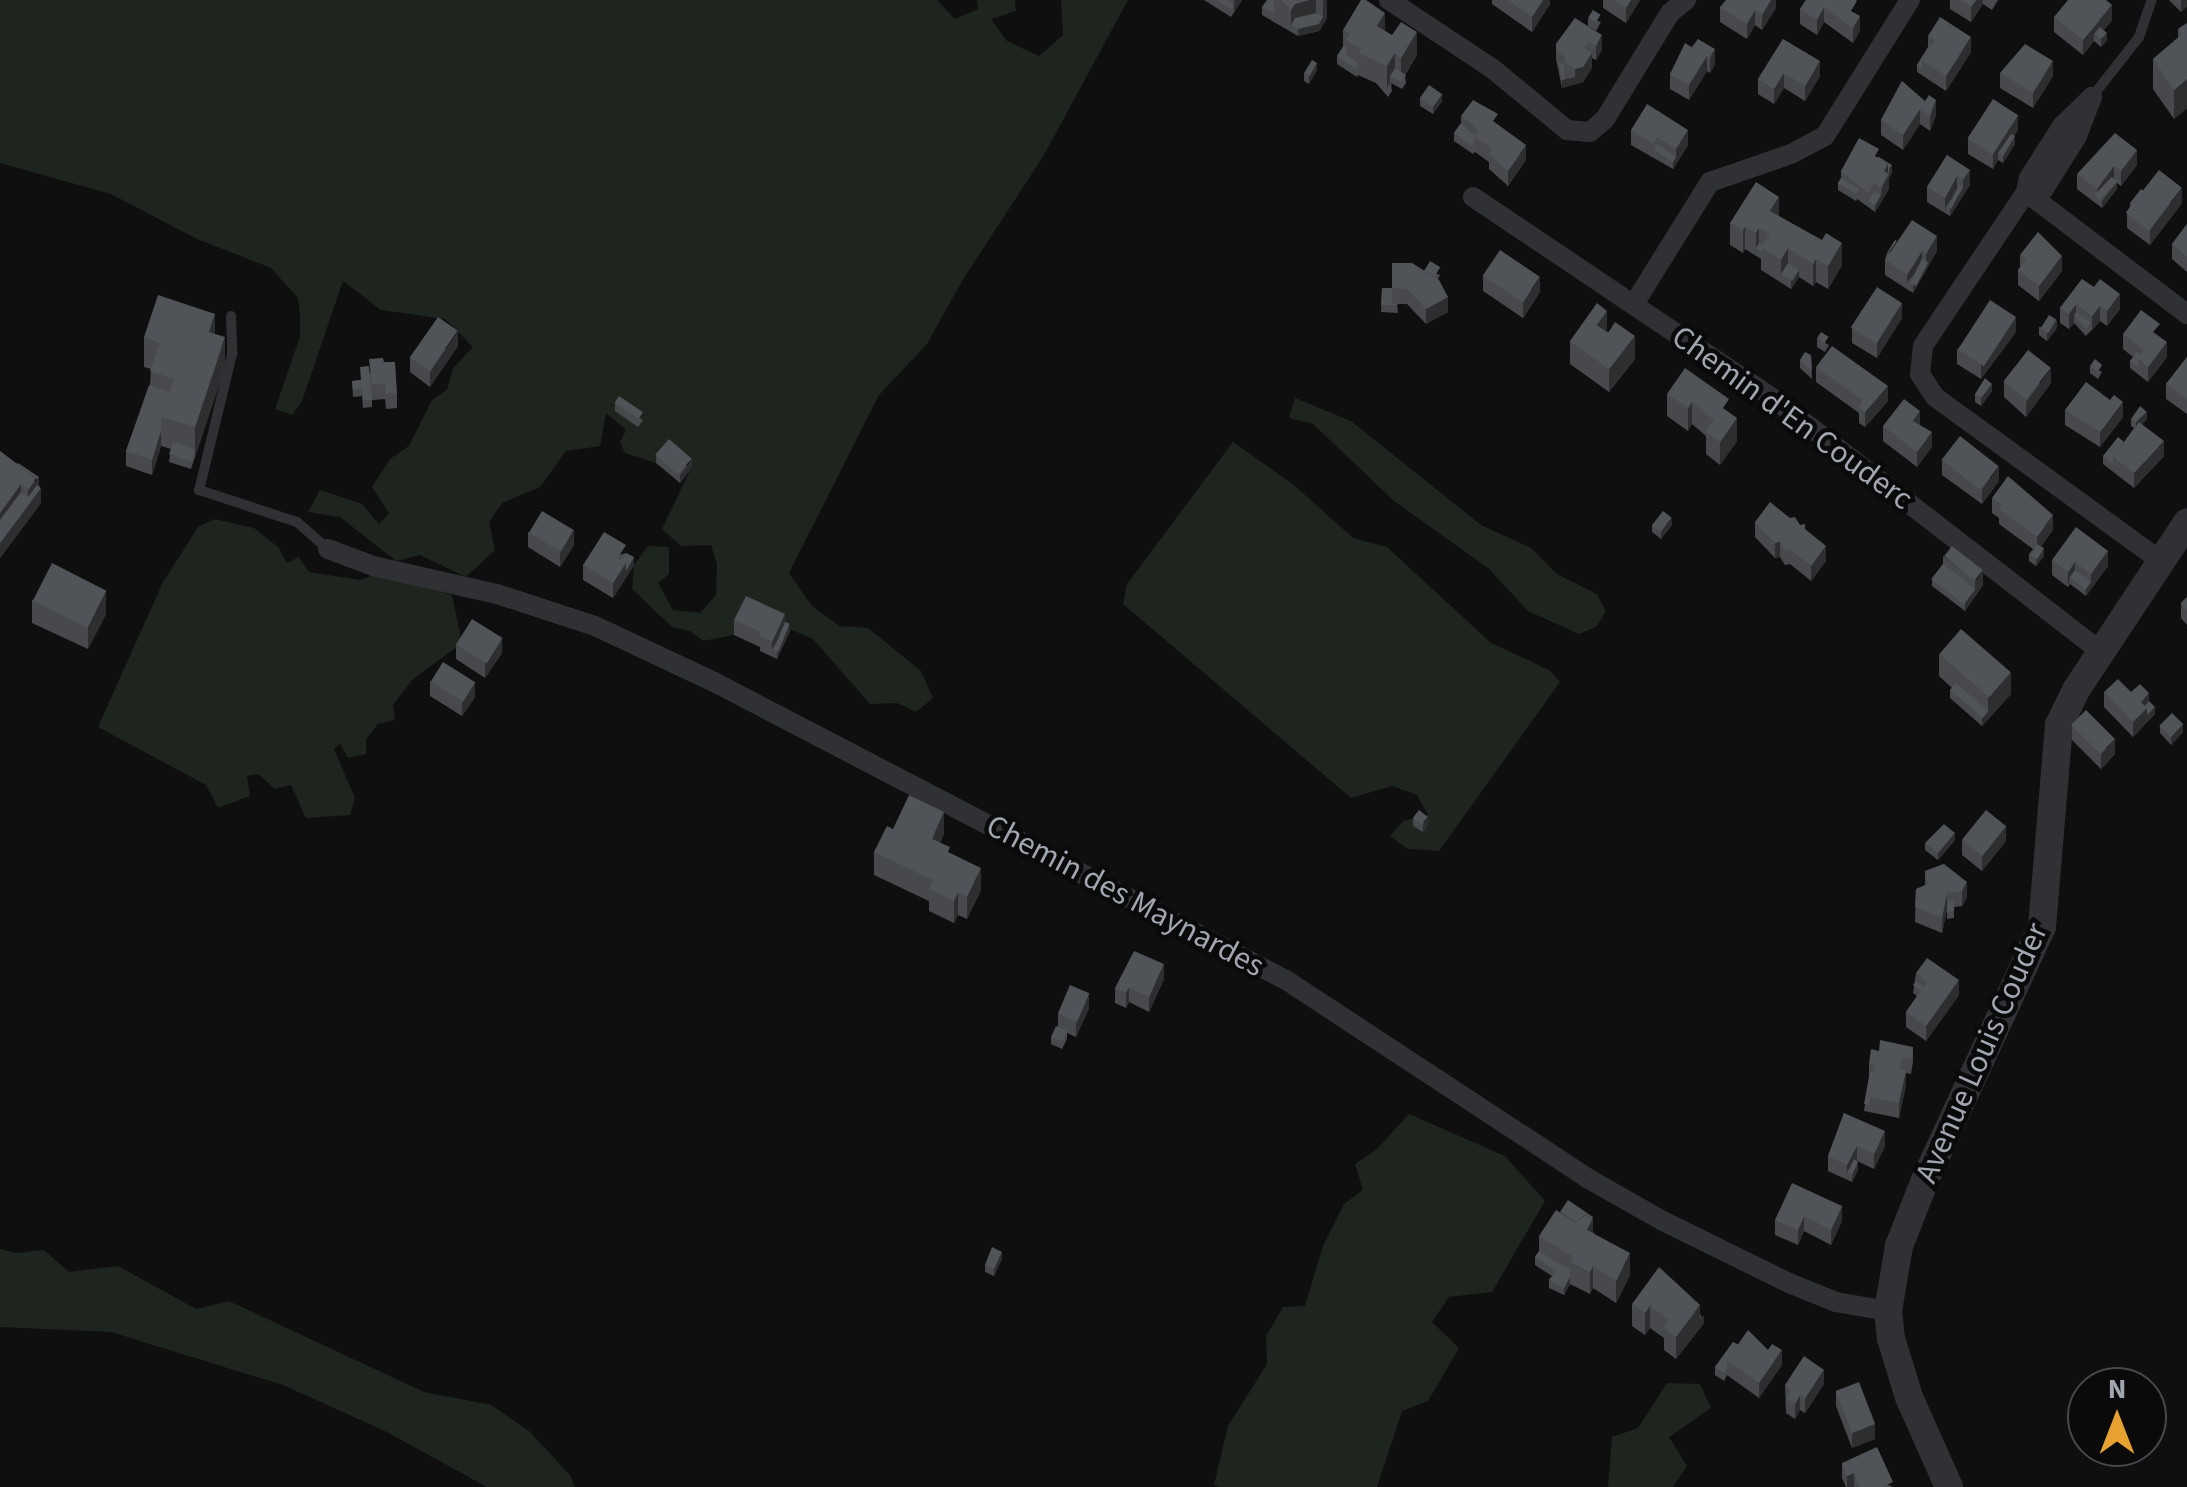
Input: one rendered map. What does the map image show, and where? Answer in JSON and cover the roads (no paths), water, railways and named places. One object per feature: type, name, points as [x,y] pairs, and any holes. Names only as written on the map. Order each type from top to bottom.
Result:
[{"type":"street","points":[[1390,0],[1493,69],[1568,130],[1590,132],[1605,120],[1670,14],[1686,0]]},
{"type":"street","points":[[1634,304],[1710,182],[1791,154],[1825,136],[1910,0]]},
{"type":"street","points":[[2092,97],[2077,136],[1923,346],[1920,374],[1935,397],[2161,560]]},
{"type":"street","points":[[2032,196],[2187,314]]},
{"type":"street","name":"Chemin d'En Couderc","points":[[1473,198],[1798,418],[2102,652]]},
{"type":"street","name":"Avenue Louis Couder","points":[[1948,1487],[1897,1365],[1888,1311],[1908,1220],[2036,948],[2051,858],[2055,741],[2066,710],[2187,522]]},
{"type":"street","name":"Chemin des Maynardes","points":[[328,549],[373,566],[549,610],[657,654],[1286,980],[1587,1178],[1663,1221],[1836,1302],[1888,1311]]},
{"type":"lane","points":[[2092,97],[2139,36],[2152,0]]},
{"type":"lane","points":[[231,316],[232,354],[199,490],[296,522],[328,549]]}]
